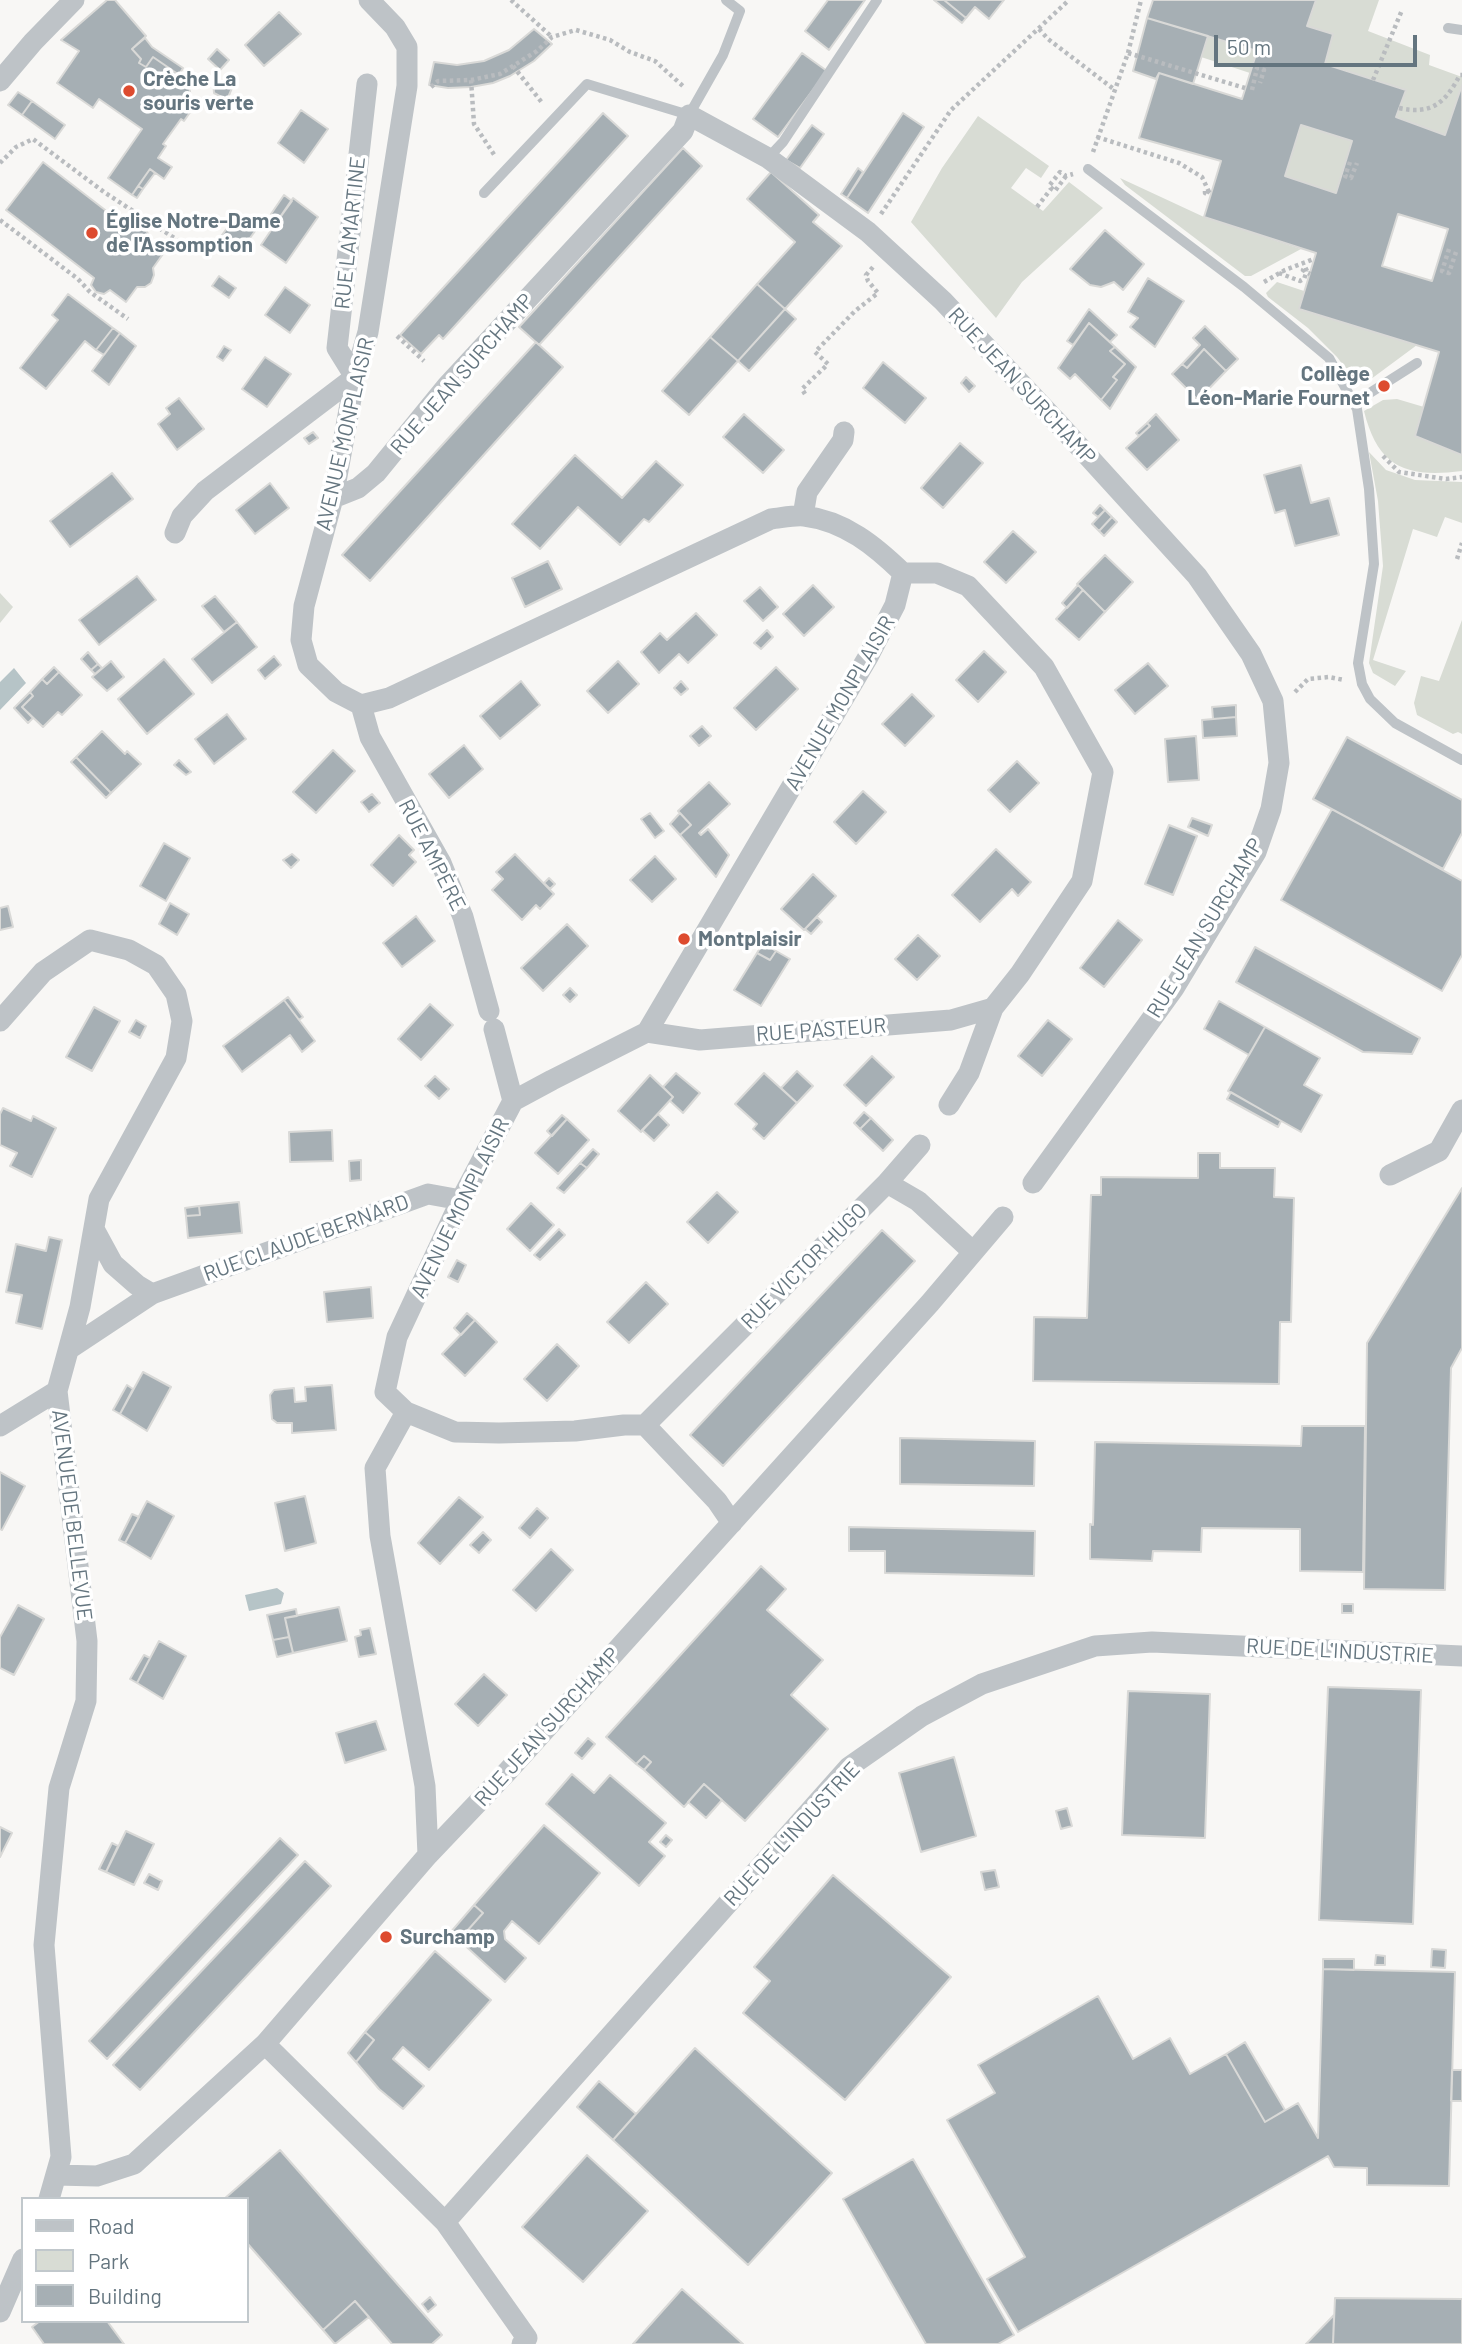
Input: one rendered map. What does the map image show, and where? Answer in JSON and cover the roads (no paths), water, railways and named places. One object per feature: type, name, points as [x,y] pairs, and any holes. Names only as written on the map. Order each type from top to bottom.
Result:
[{"type":"street","points":[[4,77],[74,0]]},
{"type":"street","name":"AVENUE MONPLAISIR","points":[[361,705],[336,692],[308,665],[301,640],[304,606],[332,498],[355,377],[368,332],[407,86],[407,47],[395,27],[369,0]]},
{"type":"street","name":"RUE LAMARTINE","points":[[355,377],[337,348],[367,84]]},
{"type":"street","name":"RUE JEAN SURCHAMP","points":[[332,498],[358,488],[376,473],[447,386],[683,131],[694,107],[868,232],[943,301],[1197,576],[1251,654],[1273,701],[1279,763],[1271,809],[1256,852],[1174,988],[1033,1183]]},
{"type":"street","points":[[175,533],[182,516],[205,491],[355,377]]},
{"type":"street","points":[[803,516],[807,492],[843,440],[844,432]]},
{"type":"street","points":[[361,705],[396,695],[771,519],[803,516],[844,527],[874,545],[903,573],[937,573],[968,586],[1044,667],[1102,772],[1082,881],[1020,974],[993,1008],[969,1073],[950,1105]]},
{"type":"street","name":"AVENUE MONPLAISIR","points":[[406,1412],[385,1392],[397,1337],[461,1200],[513,1101],[647,1032],[868,657],[895,606],[903,573]]},
{"type":"street","name":"RUE AMPÈRE","points":[[361,705],[370,737],[441,863],[459,906],[513,1101]]},
{"type":"street","name":"AVENUE DE BELLEVUE","points":[[0,1021],[43,971],[90,940],[129,950],[156,965],[176,994],[182,1021],[176,1058],[99,1199],[80,1307],[57,1391],[87,1641],[86,1701],[59,1788],[44,1945],[61,2157],[49,2197]]},
{"type":"street","name":"RUE PASTEUR","points":[[647,1032],[700,1040],[951,1020],[993,1008]]},
{"type":"street","points":[[1390,1175],[1439,1151],[1462,1111]]},
{"type":"street","points":[[920,1145],[887,1183],[918,1201],[972,1251]]},
{"type":"street","name":"RUE VICTOR HUGO","points":[[645,1425],[887,1183]]},
{"type":"street","name":"RUE CLAUDE BERNARD","points":[[69,1349],[152,1294],[428,1194],[461,1200]]},
{"type":"street","name":"RUE JEAN SURCHAMP","points":[[56,2175],[97,2176],[134,2164],[265,2044],[428,1855],[508,1772],[930,1303],[1003,1217]]},
{"type":"street","points":[[94,1229],[113,1264],[152,1294]]},
{"type":"street","points":[[0,1426],[57,1391]]},
{"type":"street","points":[[428,1855],[425,1786],[380,1536],[375,1468],[406,1412],[454,1432],[575,1431],[645,1425],[717,1500],[732,1523]]},
{"type":"street","name":"RUE DE L'INDUSTRIE","points":[[445,2222],[849,1767],[922,1716],[982,1684],[1095,1646],[1152,1642],[1462,1656]]},
{"type":"street","points":[[265,2044],[445,2222],[527,2338],[522,2344]]},
{"type":"street","points":[[0,2312],[21,2264]]},
{"type":"lane","points":[[484,193],[587,84],[694,107],[723,55],[740,11],[726,0]]},
{"type":"lane","points":[[768,158],[783,142],[877,0]]},
{"type":"lane","points":[[1448,28],[1462,30]]},
{"type":"lane","points":[[1088,169],[1248,290],[1329,358],[1354,404],[1369,489],[1374,564],[1358,663],[1362,684],[1370,699],[1395,723],[1462,760]]},
{"type":"lane","points":[[1354,404],[1417,363]]},
{"type":"place","name":"Crèche La souris verte","points":[[129,91]]},
{"type":"place","name":"Église Notre-Dame de l'Assomption","points":[[92,233]]},
{"type":"place","name":"Collège Léon-Marie Fournet","points":[[1384,386]]},
{"type":"place","name":"Montplaisir","points":[[684,939]]},
{"type":"place","name":"Surchamp","points":[[386,1937]]}]
